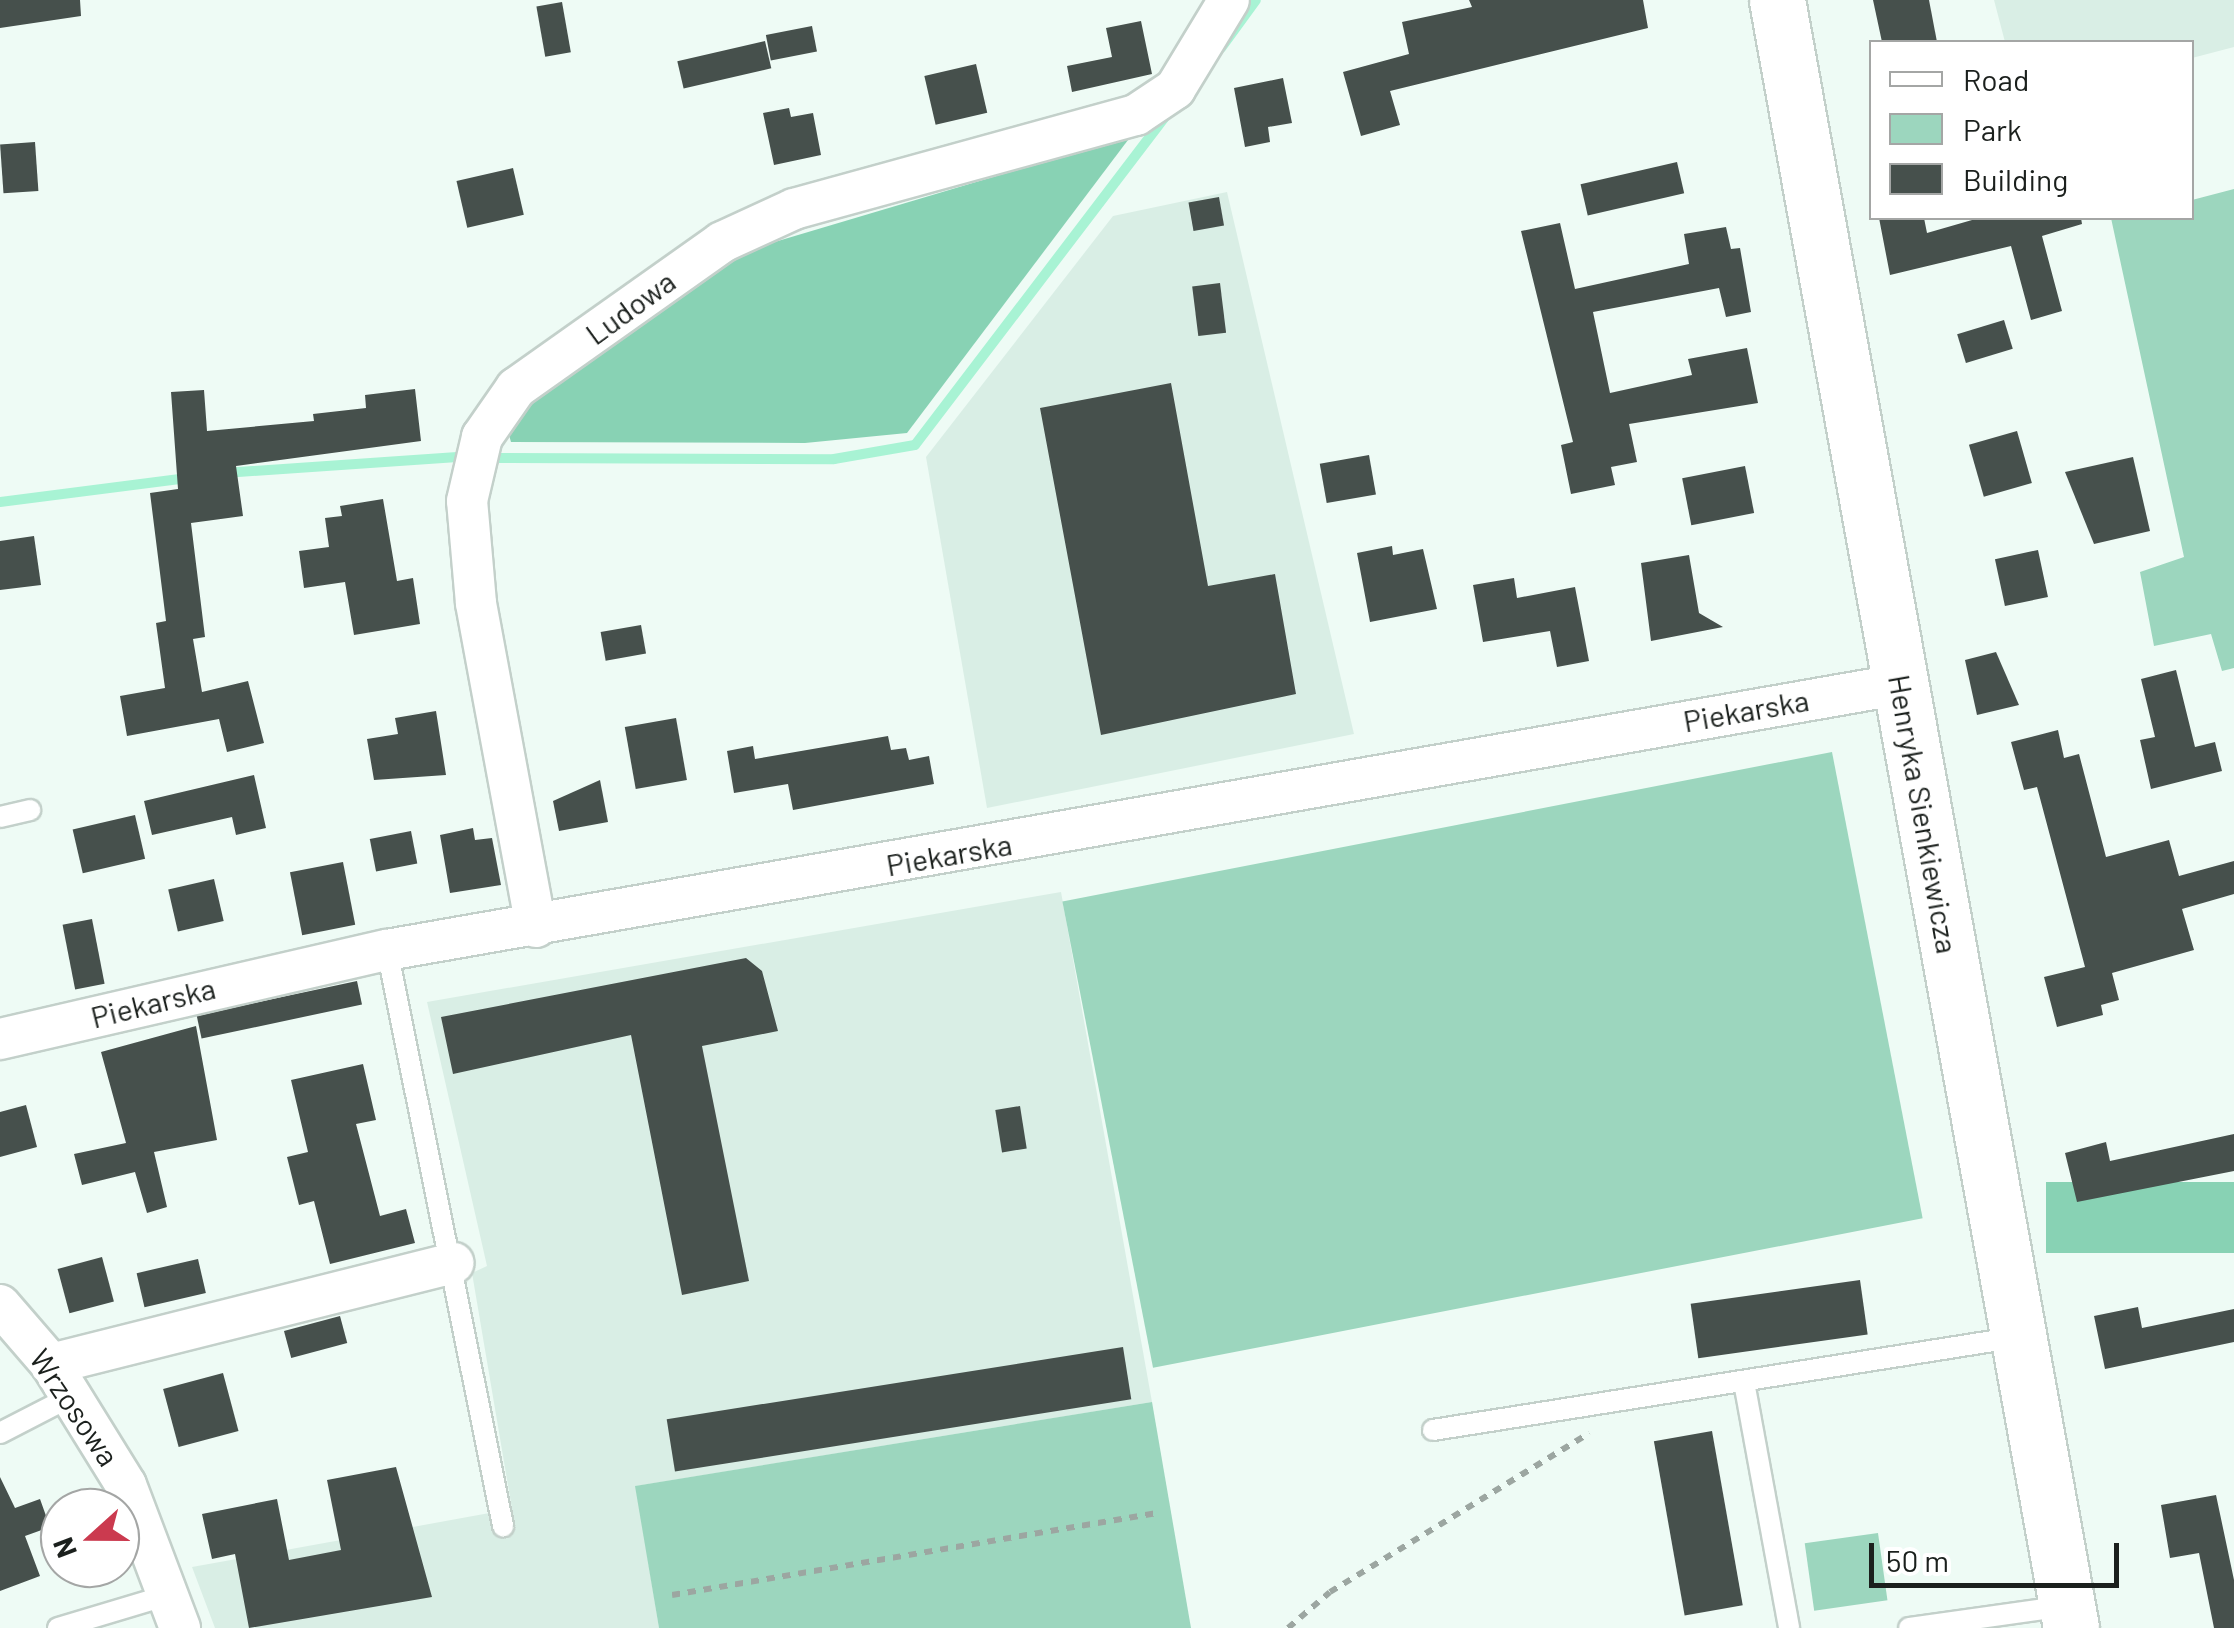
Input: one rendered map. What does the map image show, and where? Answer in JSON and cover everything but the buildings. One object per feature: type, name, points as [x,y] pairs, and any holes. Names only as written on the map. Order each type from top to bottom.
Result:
[{"type":"main road","name":"Henryka Sienkiewicza","points":[[1777,0],[2069,1617]]},
{"type":"street","name":"Ludowa","points":[[536,927],[476,604],[467,501],[482,437],[516,388],[722,242],[794,210],[1136,115],[1175,89],[1229,0]]},
{"type":"street","name":"Piekarska","points":[[0,1039],[387,950],[536,927],[1900,684]]},
{"type":"street","points":[[61,1380],[454,1263]]},
{"type":"street","name":"Wrzosowa","points":[[0,1305],[61,1380],[126,1485],[174,1612]]},
{"type":"lane","points":[[0,817],[30,810]]},
{"type":"lane","points":[[387,950],[454,1263],[503,1526]]},
{"type":"lane","points":[[1433,1430],[2018,1337]]},
{"type":"lane","points":[[0,1434],[61,1380]]},
{"type":"lane","points":[[1744,1382],[1789,1628]]},
{"type":"lane","points":[[58,1628],[174,1612]]},
{"type":"lane","points":[[1909,1628],[2069,1617]]},
{"type":"path","points":[[1288,1628],[1330,1592],[1589,1432],[1593,1405]]},
{"type":"path","points":[[672,1595],[1157,1512]]},
{"type":"shaded area","points":[[1994,0],[2234,0],[2234,47],[2194,57],[2194,40],[2004,40]]},
{"type":"shaded area","points":[[1227,192],[1354,734],[987,808],[926,457],[1113,216]]},
{"type":"shaded area","points":[[1061,892],[1152,1402],[636,1486],[659,1628],[215,1628],[192,1567],[512,1509],[472,1273],[487,1266],[427,1002]]},
{"type":"green space","points":[[1131,136],[907,433],[805,443],[511,442],[507,428],[532,394],[741,252]]},
{"type":"green space","points":[[2234,189],[2234,668],[2222,671],[2211,634],[2154,646],[2140,572],[2184,557],[2111,220],[2194,220],[2194,199]]},
{"type":"green space","points":[[1832,752],[1923,1218],[1153,1368],[1062,902]]},
{"type":"green space","points":[[2046,1182],[2234,1182],[2234,1253],[2046,1253]]},
{"type":"green space","points":[[1152,1402],[1191,1628],[659,1628],[635,1486]]},
{"type":"green space","points":[[1878,1533],[1887,1600],[1814,1611],[1805,1543]]},
{"type":"waterway","points":[[1221,48],[1256,0]]},
{"type":"waterway","points":[[497,458],[834,459],[915,445],[1166,115]]},
{"type":"waterway","points":[[224,473],[457,457]]},
{"type":"waterway","points":[[0,502],[187,478]]}]
